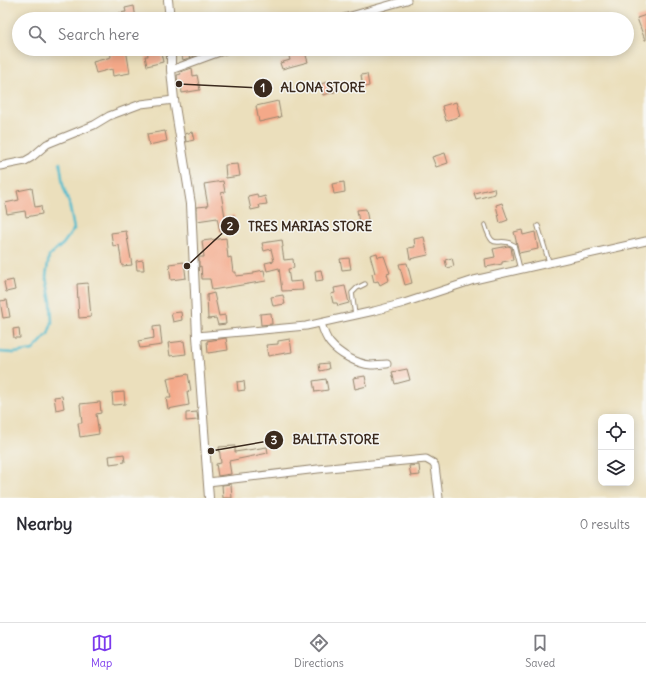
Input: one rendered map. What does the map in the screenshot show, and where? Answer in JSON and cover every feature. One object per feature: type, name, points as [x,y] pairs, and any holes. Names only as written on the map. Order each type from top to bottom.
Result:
[{"type":"street","points":[[168,0],[169,12]]},
{"type":"street","points":[[365,12],[407,0]]},
{"type":"street","points":[[171,56],[174,100],[191,204],[197,336],[209,498]]},
{"type":"street","points":[[171,70],[209,56]]},
{"type":"street","points":[[0,166],[25,161],[32,157],[46,144],[94,125],[109,116],[141,104],[174,100]]},
{"type":"street","points":[[197,336],[287,328],[321,323],[404,303],[458,284],[646,241]]},
{"type":"street","points":[[321,323],[330,344],[344,355],[361,363],[371,365],[387,364]]},
{"type":"street","points":[[208,482],[318,469],[426,459],[435,466],[439,498]]},
{"type":"lane","points":[[485,225],[490,240],[494,242],[510,242],[514,245],[520,269]]},
{"type":"lane","points":[[538,226],[549,262]]},
{"type":"lane","points":[[355,315],[352,293],[357,288],[365,284]]},
{"type":"building","points":[[134,6],[135,12],[126,12],[125,8]]},
{"type":"building","points":[[646,15],[646,40],[645,40],[637,18]]},
{"type":"building","points":[[127,56],[130,73],[113,76],[112,69],[96,73],[93,62],[111,57]]},
{"type":"building","points":[[145,56],[162,56],[163,62],[147,66]]},
{"type":"building","points":[[182,56],[195,56],[183,60]]},
{"type":"building","points":[[289,56],[306,56],[308,62],[282,69],[280,63],[290,60]]},
{"type":"building","points":[[192,68],[193,76],[197,75],[200,90],[182,93],[181,85],[178,86],[177,75],[181,74],[180,72]]},
{"type":"building","points":[[367,74],[369,86],[358,89],[356,83],[362,81],[361,75]]},
{"type":"building","points":[[332,81],[335,92],[323,95],[320,84]]},
{"type":"building","points":[[278,101],[281,117],[259,122],[256,106]]},
{"type":"building","points":[[456,102],[460,116],[446,121],[442,106]]},
{"type":"building","points":[[165,131],[167,141],[149,145],[147,134]]},
{"type":"building","points":[[192,132],[194,140],[186,142],[185,134]]},
{"type":"building","points":[[445,153],[448,163],[436,167],[432,157]]},
{"type":"building","points":[[238,164],[240,176],[226,178],[225,165]]},
{"type":"building","points":[[223,181],[225,192],[221,193],[225,217],[234,215],[236,229],[220,232],[217,218],[197,221],[197,207],[208,206],[204,184]]},
{"type":"building","points":[[344,182],[345,192],[334,194],[332,184]]},
{"type":"building","points":[[32,188],[35,207],[41,206],[42,214],[26,217],[25,211],[7,214],[5,203],[19,200],[17,191]]},
{"type":"building","points":[[494,188],[495,194],[476,199],[474,193]]},
{"type":"building","points":[[257,194],[258,198],[265,196],[267,204],[259,205],[260,208],[251,210],[248,196]]},
{"type":"building","points":[[502,203],[508,220],[500,223],[496,205]]},
{"type":"building","points":[[366,209],[368,220],[359,222],[357,210]]},
{"type":"building","points":[[522,230],[523,235],[535,232],[538,249],[519,253],[514,232]]},
{"type":"building","points":[[126,231],[132,265],[122,266],[119,245],[113,246],[111,233]]},
{"type":"building","points":[[424,237],[428,255],[410,259],[408,248],[415,247],[414,239]]},
{"type":"building","points":[[226,238],[228,258],[231,257],[233,272],[236,272],[236,276],[254,274],[254,272],[264,270],[266,281],[212,290],[210,279],[202,279],[201,266],[199,267],[199,257],[204,257],[202,241]]},
{"type":"building","points":[[282,240],[284,260],[293,259],[294,268],[288,269],[290,282],[302,281],[303,290],[282,291],[279,268],[267,271],[265,263],[274,261],[271,249],[264,251],[262,243]]},
{"type":"building","points":[[508,246],[511,247],[513,260],[486,267],[485,259],[495,257],[493,249]]},
{"type":"building","points":[[377,253],[378,257],[384,256],[390,273],[387,274],[389,280],[380,285],[378,281],[374,282],[372,274],[375,273],[370,255]]},
{"type":"building","points":[[349,258],[351,269],[342,270],[340,259]]},
{"type":"building","points":[[452,258],[454,266],[447,268],[445,260]]},
{"type":"building","points":[[143,260],[144,270],[137,270],[136,261]]},
{"type":"building","points":[[184,262],[186,278],[171,280],[169,264]]},
{"type":"building","points":[[407,263],[412,283],[405,285],[399,264]]},
{"type":"building","points":[[321,270],[323,280],[316,281],[315,271]]},
{"type":"building","points":[[13,280],[15,290],[6,292],[4,282]]},
{"type":"building","points":[[88,283],[91,317],[79,318],[77,284]]},
{"type":"building","points":[[345,286],[349,303],[338,306],[337,303],[333,303],[331,294],[335,293],[334,288]]},
{"type":"building","points":[[214,293],[219,316],[225,315],[226,324],[218,325],[216,318],[208,319],[207,295]]},
{"type":"building","points":[[283,295],[285,304],[273,306],[271,297]]},
{"type":"building","points":[[7,300],[10,317],[3,318],[0,301]]},
{"type":"building","points":[[181,312],[182,320],[173,322],[171,313]]},
{"type":"building","points":[[271,313],[272,324],[261,325],[260,314]]},
{"type":"building","points":[[160,326],[162,345],[140,348],[138,341],[154,338],[153,327]]},
{"type":"building","points":[[19,328],[20,338],[14,338],[13,329]]},
{"type":"building","points":[[226,338],[228,350],[208,353],[207,341]]},
{"type":"building","points":[[290,339],[292,352],[268,356],[266,345],[278,344],[278,341]]},
{"type":"building","points":[[184,341],[186,354],[170,356],[168,343]]},
{"type":"building","points":[[328,363],[329,369],[320,371],[319,364]]},
{"type":"building","points":[[407,369],[410,380],[395,384],[392,372]]},
{"type":"building","points":[[188,374],[191,391],[187,392],[189,405],[168,409],[166,398],[171,398],[167,378]]},
{"type":"building","points":[[365,376],[367,386],[355,389],[353,378]]},
{"type":"building","points":[[326,379],[328,390],[315,392],[313,381]]},
{"type":"building","points":[[244,381],[245,390],[238,391],[237,382]]},
{"type":"building","points":[[124,392],[125,404],[113,405],[112,393]]},
{"type":"building","points":[[62,396],[64,408],[56,410],[54,397]]},
{"type":"building","points":[[100,402],[101,413],[96,414],[99,434],[80,437],[78,423],[82,423],[80,404]]},
{"type":"building","points":[[197,412],[198,420],[186,421],[186,413]]},
{"type":"building","points":[[235,446],[235,452],[267,447],[268,453],[229,461],[231,474],[218,476],[216,464],[221,463],[219,447]]},
{"type":"building","points":[[124,454],[125,462],[110,464],[109,456]]},
{"type":"building","points":[[419,465],[420,475],[411,476],[409,466]]},
{"type":"building","points":[[231,484],[232,498],[223,498],[222,485]]},
{"type":"waterway","points":[[0,352],[14,353],[33,350],[48,334],[52,323],[51,302],[46,277],[49,256],[63,244],[74,229],[69,203],[63,185],[60,163]]},
{"type":"place","name":"ALONA STORE","points":[[179,84]]},
{"type":"place","name":"TRES MARIAS STORE","points":[[187,266]]},
{"type":"place","name":"BALITA STORE","points":[[211,451]]}]
